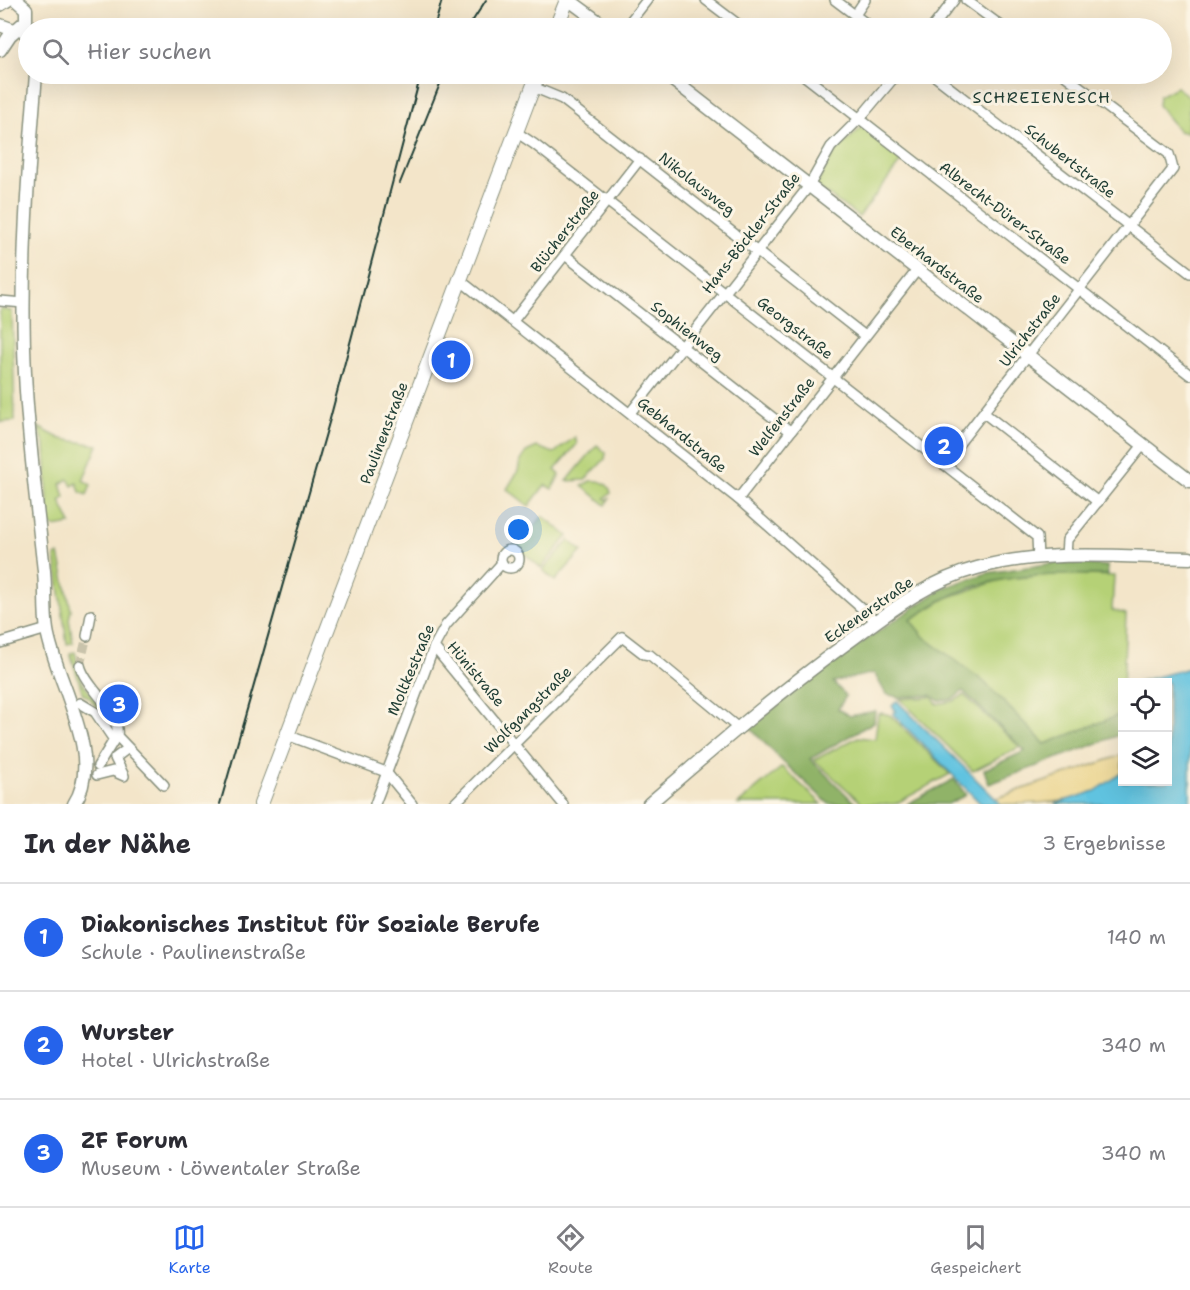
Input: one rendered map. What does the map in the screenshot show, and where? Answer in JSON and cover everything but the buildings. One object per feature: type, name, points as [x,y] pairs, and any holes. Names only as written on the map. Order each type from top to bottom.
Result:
[{"type":"main road","points":[[560,18],[568,0]]},
{"type":"main road","name":"Paulinenstraße","points":[[261,804],[534,84]]},
{"type":"street","points":[[568,0],[593,18]]},
{"type":"street","points":[[633,18],[647,0]]},
{"type":"street","points":[[706,0],[730,18]]},
{"type":"street","points":[[835,0],[859,18]]},
{"type":"street","points":[[855,15],[866,0]]},
{"type":"street","points":[[940,18],[954,0]]},
{"type":"street","points":[[966,0],[990,18]]},
{"type":"street","points":[[0,25],[18,18]]},
{"type":"street","points":[[0,50],[18,23]]},
{"type":"street","points":[[35,84],[24,303],[28,433],[44,573],[47,629],[81,739],[84,776],[80,801]]},
{"type":"street","name":"Eberhardstraße","points":[[678,84],[1190,481]]},
{"type":"street","name":"Albrecht-Dürer-Straße","points":[[815,84],[1190,375]]},
{"type":"street","name":"Hans-Böckler-Straße","points":[[630,413],[809,186],[831,147],[860,118],[889,84]]},
{"type":"street","name":"Schubertstraße","points":[[945,84],[1190,273]]},
{"type":"street","name":"Ulrichstraße","points":[[943,464],[1173,169],[1169,154],[1077,84]]},
{"type":"street","name":"Nikolausweg","points":[[533,87],[562,99],[866,336]]},
{"type":"street","name":"Georgstraße","points":[[516,132],[608,201],[1037,537],[1038,558]]},
{"type":"street","name":"Blücherstraße","points":[[513,321],[640,159]]},
{"type":"street","name":"Sophienweg","points":[[565,255],[790,432]]},
{"type":"street","name":"Welfenstraße","points":[[738,499],[918,269]]},
{"type":"street","name":"Gebhardstraße","points":[[461,281],[738,499],[876,621]]},
{"type":"street","points":[[0,301],[24,303]]},
{"type":"street","points":[[984,413],[1098,502]]},
{"type":"street","points":[[1066,556],[1067,540],[1143,445]]},
{"type":"street","name":"Eckenerstraße","points":[[649,804],[737,727],[916,593],[976,568],[1038,558],[1066,556],[1190,558]]},
{"type":"street","name":"Moltkestraße","points":[[375,804],[434,647],[446,625],[502,563]]},
{"type":"street","points":[[87,636],[91,615]]},
{"type":"street","points":[[0,643],[47,629]]},
{"type":"street","name":"Wolfgangstraße","points":[[454,804],[622,637],[644,654],[650,655],[737,727]]},
{"type":"street","name":"Hünistraße","points":[[434,647],[563,804]]},
{"type":"street","points":[[80,665],[118,729],[117,736],[164,785]]},
{"type":"street","points":[[80,703],[94,712],[114,740],[97,770],[113,771],[124,776],[115,758],[127,749]]},
{"type":"street","points":[[112,720],[118,707]]},
{"type":"street","points":[[287,735],[386,772],[412,804]]},
{"type":"green space","points":[[1176,87],[1190,97],[1187,133],[1179,131],[1158,105],[1159,96]]},
{"type":"green space","points":[[862,127],[903,159],[859,217],[816,186],[834,153]]},
{"type":"green space","points":[[0,309],[12,311],[15,421],[0,422]]},
{"type":"green space","points":[[38,427],[61,439],[98,445],[83,480],[91,485],[87,495],[80,492],[77,483],[72,486],[68,479],[61,484],[65,497],[60,501],[71,524],[54,527],[49,523],[45,445]]},
{"type":"green space","points":[[575,437],[577,444],[555,470],[560,475],[552,489],[545,485],[529,506],[507,489],[526,452],[537,447],[554,453]]},
{"type":"green space","points":[[597,445],[606,453],[605,459],[585,480],[567,481]]},
{"type":"green space","points":[[590,481],[601,482],[608,487],[611,493],[605,498],[607,500],[610,498],[606,505],[582,486]]},
{"type":"green space","points":[[543,516],[568,536],[541,568],[517,547]]},
{"type":"green space","points":[[569,540],[582,551],[555,581],[543,570]]},
{"type":"green space","points":[[59,554],[71,610],[69,619],[73,643],[67,644],[55,556]]},
{"type":"green space","points":[[1061,562],[1107,566],[1108,575],[1046,575],[1005,579],[984,584],[946,598],[910,620],[924,637],[983,681],[1045,744],[1118,716],[1118,736],[989,784],[984,770],[1025,751],[963,691],[953,699],[939,701],[931,695],[898,697],[886,694],[874,673],[833,682],[846,696],[838,709],[850,716],[875,711],[874,722],[810,759],[856,804],[829,804],[749,727],[836,660],[943,588],[987,573]]},
{"type":"green space","points":[[1061,574],[1114,576],[1112,610],[1126,614],[1123,678],[1118,678],[1118,716],[1045,744],[983,681],[924,637],[910,620],[946,598],[1003,579]]},
{"type":"green space","points":[[75,652],[83,683],[104,712],[100,712],[89,697],[83,694],[70,653]]},
{"type":"green space","points":[[964,695],[1020,747],[973,771],[900,699],[932,697],[937,704],[954,701]]},
{"type":"green space","points":[[881,713],[890,715],[950,774],[895,804],[863,804],[814,760],[858,737],[875,739],[878,715]]},
{"type":"green space","points":[[782,767],[822,804],[738,804]]},
{"type":"green space","points":[[954,779],[966,795],[948,804],[907,804]]},
{"type":"sand","points":[[1118,756],[1118,776],[1096,791],[1065,800],[1032,804],[1001,804],[994,799]]},
{"type":"water","points":[[1190,668],[1190,804],[1055,804],[1095,791],[1118,776],[1118,786],[1172,786],[1172,678],[1151,678]]},
{"type":"water","points":[[897,701],[1001,804],[981,804],[893,714],[896,711],[892,706]]},
{"type":"tunnel","points":[[80,665],[87,636]]},
{"type":"railway","points":[[437,18],[442,0]]},
{"type":"railway","points":[[474,18],[486,0]]},
{"type":"railway","points":[[220,804],[330,419],[418,84]]},
{"type":"railway","points":[[400,183],[440,84]]},
{"type":"place","name":"Diakonisches Institut für Soziale Berufe","points":[[451,360]]},
{"type":"place","name":"Wurster","points":[[944,446]]},
{"type":"place","name":"ZF Forum","points":[[119,704]]},
{"type":"district","name":"SCHREIENESCH","points":[[1042,97]]}]
